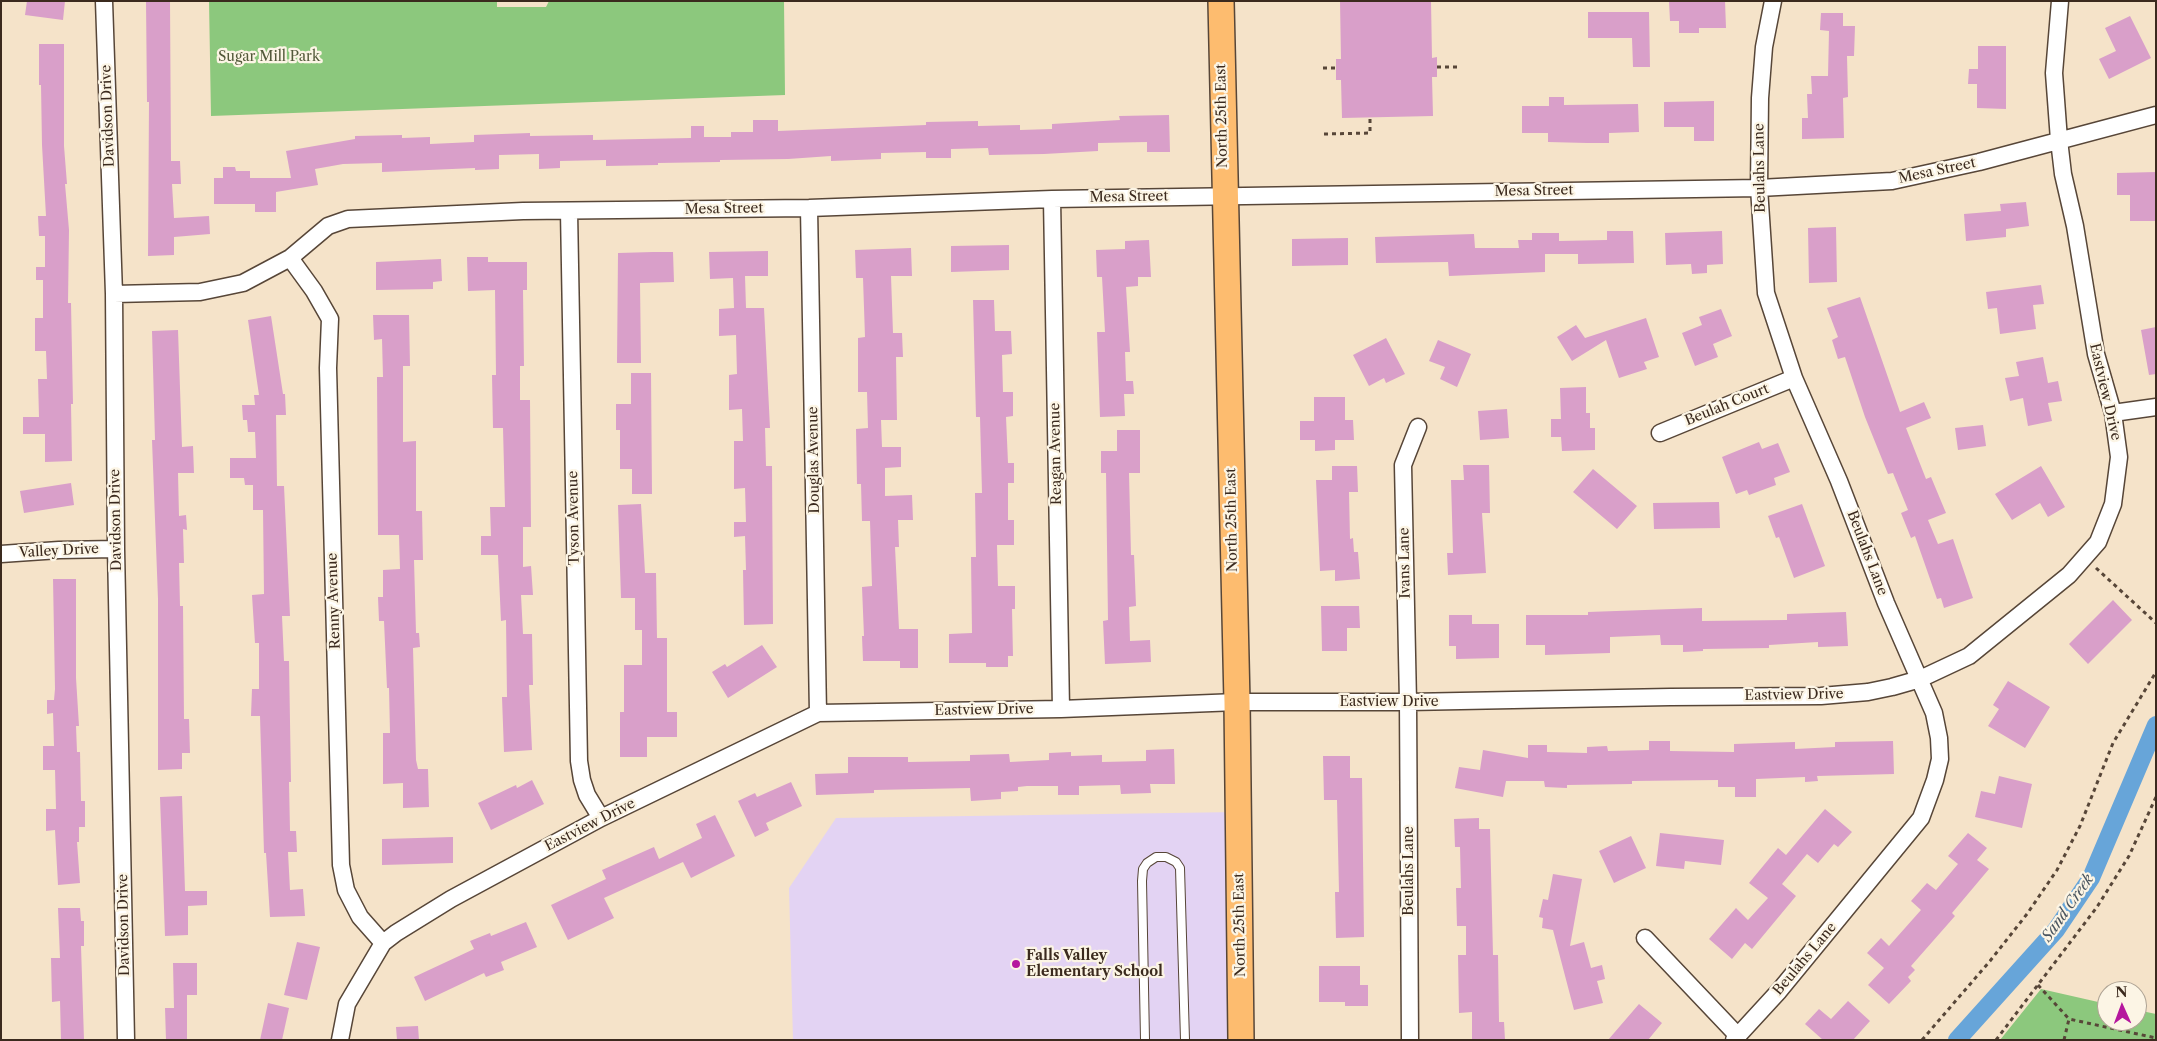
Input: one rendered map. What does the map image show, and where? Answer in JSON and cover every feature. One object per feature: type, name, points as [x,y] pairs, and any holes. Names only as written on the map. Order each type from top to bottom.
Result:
[{"type":"main road","name":"North 25th East","points":[[1220,1],[1237,702],[1241,1040]]},
{"type":"street","name":"Davidson Drive","points":[[104,1],[114,294],[116,549],[126,1040]]},
{"type":"street","name":"Beulahs Lane","points":[[1736,1038],[1780,991],[1921,818],[1935,780],[1940,759],[1939,738],[1934,713],[1886,603],[1840,481],[1794,378],[1766,293],[1760,188],[1760,98],[1764,47],[1773,1]]},
{"type":"street","name":"Eastview Drive","points":[[340,1040],[347,1004],[383,943],[450,899],[602,818],[818,713],[1061,709],[1237,702],[1408,702],[1821,696],[1868,692],[1920,679],[1969,656],[2069,575],[2098,542],[2113,504],[2119,457],[2113,413],[2096,354],[2076,226],[2063,174],[2059,140],[2054,73],[2060,1]]},
{"type":"street","name":"Mesa Street","points":[[114,294],[200,292],[243,282],[290,258],[328,226],[348,219],[523,211],[809,208],[1224,195],[1760,188],[1892,181],[1979,162],[2156,115]]},
{"type":"street","name":"Reagan Avenue","points":[[1052,199],[1061,709]]},
{"type":"street","name":"Douglas Avenue","points":[[809,208],[818,713]]},
{"type":"street","name":"Tyson Avenue","points":[[569,211],[579,761],[587,796],[602,818]]},
{"type":"street","name":"Renny Avenue","points":[[290,258],[314,291],[330,319],[328,368],[341,865],[346,890],[360,917],[383,943]]},
{"type":"street","name":"Beulah Court","points":[[1660,433],[1794,378]]},
{"type":"street","points":[[2113,413],[2156,407]]},
{"type":"street","name":"Ivans Lane","points":[[1408,702],[1403,465],[1418,427]]},
{"type":"street","name":"Valley Drive","points":[[1,554],[116,549]]},
{"type":"street","name":"Beulahs Lane","points":[[1408,702],[1410,1040]]},
{"type":"street","points":[[1645,938],[1736,1038]]},
{"type":"lane","points":[[1145,1040],[1143,869],[1147,863],[1156,857],[1166,857],[1176,862],[1180,868],[1185,1040]]},
{"type":"path","points":[[1437,66],[1457,67]]},
{"type":"path","points":[[1323,68],[1336,68]]},
{"type":"path","points":[[1324,134],[1370,133],[1370,117]]},
{"type":"path","points":[[2084,557],[2156,623]]},
{"type":"path","points":[[1922,1040],[1990,961],[2027,914],[2057,870],[2080,826],[2113,743],[2156,672]]},
{"type":"path","points":[[1996,1040],[2097,907],[2129,856],[2156,797]]},
{"type":"path","points":[[2038,985],[2070,1019],[2156,1038]]},
{"type":"path","points":[[2064,1040],[2070,1019]]},
{"type":"shaded area","name":"Falls Valley Elementary School","points":[[1238,812],[1242,1040],[793,1040],[789,888],[836,818]]},
{"type":"green space","name":"Sugar Mill Park","points":[[209,1],[497,1],[497,7],[546,7],[549,1],[784,1],[785,95],[211,116]]},
{"type":"green space","points":[[2041,989],[2097,1002],[2097,1031],[2147,1031],[2147,1012],[2156,1014],[2156,1040],[2000,1040]]},
{"type":"building","points":[[27,1],[65,1],[63,20],[25,15]]},
{"type":"building","points":[[146,1],[170,1],[171,161],[180,161],[181,184],[172,184],[174,218],[209,216],[210,234],[174,237],[174,255],[148,256],[149,102],[147,102]]},
{"type":"building","points":[[1340,1],[1431,1],[1432,58],[1437,57],[1437,77],[1432,77],[1433,116],[1342,118],[1341,80],[1336,80],[1336,59],[1341,59]]},
{"type":"building","points":[[1669,1],[1725,1],[1726,28],[1699,28],[1699,33],[1679,33],[1679,21],[1670,21]]},
{"type":"building","points":[[1588,12],[1649,12],[1650,67],[1633,67],[1632,38],[1588,38]]},
{"type":"building","points":[[1821,13],[1843,13],[1843,26],[1855,26],[1854,56],[1847,56],[1848,97],[1843,98],[1844,138],[1802,139],[1802,118],[1808,118],[1807,94],[1812,94],[1811,76],[1828,76],[1829,31],[1820,30]]},
{"type":"building","points":[[2130,16],[2151,58],[2109,79],[2099,59],[2116,51],[2105,28]]},
{"type":"building","points":[[39,44],[64,44],[64,146],[69,230],[68,303],[71,303],[73,404],[71,404],[72,461],[45,462],[45,434],[23,434],[23,417],[39,417],[38,379],[47,379],[46,351],[35,351],[35,318],[43,318],[43,280],[36,280],[36,267],[45,267],[45,236],[39,236],[38,216],[46,216],[41,85],[39,85]]},
{"type":"building","points":[[1978,46],[2006,46],[2006,109],[1977,108],[1977,84],[1968,84],[1969,69],[1978,69]]},
{"type":"building","points":[[1549,97],[1564,97],[1564,105],[1638,104],[1639,132],[1609,133],[1609,143],[1548,142],[1548,133],[1522,133],[1522,106],[1549,106]]},
{"type":"building","points":[[1714,101],[1714,141],[1694,141],[1694,127],[1664,127],[1664,102]]},
{"type":"building","points":[[1169,115],[1170,152],[1147,152],[1147,142],[1098,143],[1098,151],[1044,154],[989,155],[988,148],[951,149],[951,158],[926,158],[926,152],[881,153],[881,159],[831,161],[831,156],[606,166],[606,160],[560,161],[560,168],[539,169],[539,154],[499,155],[499,169],[475,170],[475,168],[382,172],[382,163],[343,164],[315,169],[318,185],[276,192],[276,212],[255,212],[255,204],[214,204],[214,178],[223,178],[223,167],[235,167],[236,171],[250,171],[250,178],[291,178],[286,151],[355,139],[355,136],[402,135],[402,138],[430,137],[430,144],[474,142],[474,135],[530,133],[530,136],[593,135],[593,140],[691,138],[691,126],[704,126],[704,137],[731,137],[731,132],[753,132],[753,120],[778,120],[778,131],[926,125],[926,122],[978,121],[978,126],[1020,125],[1020,130],[1052,129],[1052,124],[1120,120],[1119,116]]},
{"type":"building","points":[[2156,172],[2156,221],[2130,221],[2130,195],[2117,195],[2117,173]]},
{"type":"building","points":[[2026,202],[2029,226],[2006,229],[2006,237],[1966,241],[1964,214],[2001,211],[2000,204]]},
{"type":"building","points":[[1836,227],[1837,282],[1809,283],[1808,228]]},
{"type":"building","points":[[1607,231],[1633,231],[1634,263],[1578,264],[1578,254],[1545,254],[1545,272],[1449,276],[1448,262],[1376,263],[1375,237],[1474,234],[1475,248],[1519,248],[1518,240],[1532,240],[1532,233],[1559,233],[1559,241],[1607,240]]},
{"type":"building","points":[[1722,231],[1723,264],[1707,265],[1707,273],[1692,274],[1691,264],[1666,265],[1665,233]]},
{"type":"building","points":[[1348,238],[1348,265],[1292,266],[1292,239]]},
{"type":"building","points":[[1149,240],[1151,277],[1138,277],[1138,286],[1126,287],[1130,352],[1125,352],[1126,381],[1133,381],[1134,394],[1124,394],[1125,416],[1100,417],[1097,332],[1105,332],[1102,277],[1097,277],[1096,250],[1125,249],[1125,241]]},
{"type":"building","points":[[1009,245],[1009,270],[951,272],[951,246]]},
{"type":"building","points":[[911,248],[912,276],[891,276],[893,333],[902,333],[903,357],[896,357],[897,420],[881,420],[882,447],[901,447],[901,467],[885,468],[885,496],[912,495],[913,520],[898,520],[899,547],[895,547],[899,629],[918,629],[918,668],[900,668],[900,661],[863,661],[862,587],[872,586],[870,521],[862,521],[861,484],[857,484],[856,429],[868,428],[867,392],[858,392],[858,338],[865,337],[863,278],[856,278],[855,250]]},
{"type":"building","points":[[768,251],[768,276],[745,276],[746,308],[764,308],[770,428],[765,428],[766,466],[772,466],[773,624],[744,625],[743,570],[746,570],[745,536],[734,537],[734,522],[746,522],[745,488],[734,489],[734,441],[743,441],[742,409],[729,410],[729,375],[737,374],[736,335],[719,336],[719,309],[734,308],[733,278],[710,279],[709,252]]},
{"type":"building","points":[[673,252],[674,282],[640,283],[641,363],[617,363],[618,253]]},
{"type":"building","points":[[467,257],[488,257],[488,262],[527,262],[527,290],[523,290],[524,366],[520,366],[520,400],[530,400],[531,527],[523,527],[523,567],[531,566],[533,595],[521,595],[523,634],[532,634],[533,685],[529,685],[532,750],[504,752],[502,697],[507,697],[506,620],[501,621],[498,555],[481,555],[481,536],[491,536],[490,507],[505,507],[503,428],[493,428],[492,375],[496,375],[495,290],[468,291]]},
{"type":"building","points":[[441,259],[442,281],[433,282],[433,289],[376,290],[376,262]]},
{"type":"building","points":[[2041,285],[2044,304],[2033,305],[2036,329],[2000,334],[1997,308],[1988,309],[1986,292]]},
{"type":"building","points":[[1860,297],[1900,412],[1924,402],[1931,418],[1906,428],[1926,479],[1931,477],[1946,513],[1928,520],[1938,544],[1953,539],[1973,598],[1944,608],[1941,598],[1937,599],[1915,536],[1911,538],[1901,513],[1908,510],[1893,473],[1888,474],[1865,417],[1845,357],[1838,359],[1832,340],[1838,337],[1827,308]]},
{"type":"building","points":[[973,300],[994,300],[995,331],[1011,331],[1012,354],[1002,355],[1003,392],[1013,392],[1013,416],[1006,417],[1008,463],[1014,463],[1014,483],[1008,483],[1008,520],[1014,520],[1014,545],[997,545],[998,586],[1015,586],[1015,609],[1012,609],[1013,656],[1008,656],[1008,667],[986,667],[986,663],[949,663],[949,634],[972,633],[971,557],[976,557],[975,493],[982,493],[980,417],[976,417]]},
{"type":"building","points":[[1721,309],[1732,336],[1713,344],[1718,357],[1695,366],[1682,333],[1702,325],[1699,317]]},
{"type":"building","points":[[373,315],[409,315],[410,366],[403,366],[403,442],[416,441],[416,511],[422,511],[423,560],[414,560],[416,633],[419,633],[420,647],[413,648],[416,760],[418,769],[428,769],[429,807],[403,808],[403,783],[383,784],[383,733],[390,733],[389,688],[387,688],[384,621],[379,621],[378,597],[383,597],[383,570],[400,569],[399,535],[378,535],[377,377],[383,377],[382,339],[374,340]]},
{"type":"building","points":[[271,316],[283,394],[285,394],[286,415],[276,415],[277,486],[284,486],[290,616],[282,616],[284,661],[289,661],[290,831],[296,831],[297,852],[288,852],[290,890],[303,889],[305,916],[270,917],[266,853],[264,853],[260,716],[251,716],[252,689],[259,689],[259,643],[255,643],[252,595],[264,594],[263,510],[253,510],[253,485],[245,485],[244,478],[230,478],[230,458],[256,458],[255,432],[248,432],[247,420],[243,420],[242,405],[255,405],[254,395],[259,395],[248,320]]},
{"type":"building","points":[[1646,318],[1659,357],[1644,362],[1647,369],[1619,378],[1606,340],[1572,361],[1557,337],[1576,325],[1585,338]]},
{"type":"building","points":[[2156,327],[2156,374],[2149,375],[2141,330]]},
{"type":"building","points":[[178,330],[182,447],[193,446],[194,473],[178,473],[179,516],[186,515],[187,530],[183,529],[184,563],[179,563],[180,606],[183,606],[184,719],[189,719],[190,753],[182,753],[182,769],[158,770],[158,599],[152,440],[155,440],[152,331]]},
{"type":"building","points":[[1386,338],[1405,374],[1386,383],[1384,378],[1369,386],[1353,355]]},
{"type":"building","points":[[1438,340],[1471,354],[1457,387],[1440,379],[1445,367],[1429,361]]},
{"type":"building","points":[[2043,357],[2048,383],[2058,381],[2062,401],[2048,403],[2052,421],[2028,426],[2023,398],[2010,401],[2005,378],[2019,376],[2016,362]]},
{"type":"building","points":[[631,373],[651,373],[652,494],[632,494],[632,469],[620,469],[620,430],[616,430],[616,404],[631,404]]},
{"type":"building","points":[[1586,387],[1586,413],[1590,413],[1590,428],[1595,428],[1595,450],[1562,451],[1561,437],[1551,437],[1551,419],[1561,419],[1560,388]]},
{"type":"building","points":[[1314,397],[1345,397],[1345,420],[1353,420],[1354,440],[1335,440],[1335,450],[1315,451],[1315,440],[1300,440],[1300,421],[1314,421]]},
{"type":"building","points":[[1507,409],[1509,438],[1480,440],[1478,411]]},
{"type":"building","points":[[1983,425],[1986,446],[1958,450],[1955,428]]},
{"type":"building","points":[[1117,430],[1140,430],[1140,473],[1129,473],[1131,555],[1134,555],[1136,606],[1129,607],[1130,641],[1150,640],[1151,662],[1105,664],[1103,621],[1108,620],[1106,473],[1101,473],[1101,451],[1117,451]]},
{"type":"building","points":[[1759,442],[1762,449],[1778,443],[1790,472],[1774,478],[1776,485],[1749,495],[1747,490],[1736,494],[1722,457]]},
{"type":"building","points":[[1463,465],[1489,465],[1490,513],[1482,513],[1486,573],[1448,575],[1447,553],[1453,553],[1451,480],[1464,480]]},
{"type":"building","points":[[1332,466],[1357,466],[1358,492],[1349,492],[1350,539],[1353,538],[1354,552],[1358,552],[1360,579],[1335,581],[1335,570],[1320,571],[1316,480],[1332,480]]},
{"type":"building","points":[[2041,466],[2065,507],[2048,517],[2040,503],[2012,520],[1995,494]]},
{"type":"building","points":[[1593,469],[1637,506],[1617,529],[1573,492]]},
{"type":"building","points":[[71,483],[74,505],[24,513],[20,491]]},
{"type":"building","points":[[1719,502],[1720,528],[1654,529],[1653,503]]},
{"type":"building","points":[[641,504],[645,573],[656,573],[657,638],[667,638],[667,712],[677,712],[677,737],[647,737],[647,757],[620,757],[620,712],[624,712],[624,665],[642,665],[642,630],[635,630],[635,598],[621,598],[618,505]]},
{"type":"building","points":[[1802,504],[1825,566],[1794,578],[1779,537],[1776,538],[1768,516]]},
{"type":"building","points":[[53,579],[76,579],[76,678],[79,726],[76,726],[77,752],[80,752],[81,801],[85,801],[85,827],[79,827],[79,842],[77,842],[80,883],[58,885],[55,830],[46,831],[46,809],[56,809],[55,770],[43,770],[43,746],[54,746],[53,713],[47,714],[47,700],[54,700],[55,689]]},
{"type":"building","points":[[2113,600],[2132,620],[2088,664],[2069,644]]},
{"type":"building","points":[[1321,606],[1359,606],[1360,628],[1347,628],[1347,651],[1322,651]]},
{"type":"building","points":[[1702,608],[1702,621],[1787,620],[1787,614],[1846,612],[1848,646],[1818,647],[1818,642],[1769,645],[1769,648],[1703,649],[1703,651],[1683,652],[1683,645],[1661,645],[1660,635],[1610,637],[1610,653],[1545,655],[1545,645],[1526,645],[1526,615],[1588,615],[1588,612]]},
{"type":"building","points":[[1449,615],[1472,615],[1472,624],[1499,624],[1499,658],[1456,659],[1456,646],[1449,646]]},
{"type":"building","points":[[762,645],[777,667],[728,698],[712,672],[725,664],[727,667]]},
{"type":"building","points":[[2008,681],[2050,707],[2025,748],[1988,726],[1999,709],[1993,705]]},
{"type":"building","points":[[1649,741],[1670,741],[1670,751],[1734,752],[1734,744],[1795,742],[1795,749],[1835,747],[1835,742],[1893,741],[1894,774],[1817,776],[1818,781],[1805,782],[1805,777],[1756,779],[1756,797],[1735,797],[1735,787],[1718,787],[1718,780],[1632,781],[1632,784],[1567,785],[1567,788],[1545,787],[1544,781],[1506,781],[1503,797],[1455,788],[1459,767],[1480,770],[1483,750],[1528,758],[1528,745],[1547,745],[1547,752],[1587,753],[1587,747],[1607,746],[1608,751],[1649,750]]},
{"type":"building","points":[[1174,749],[1175,784],[1150,784],[1151,793],[1121,794],[1120,785],[1079,786],[1079,795],[1058,795],[1058,786],[1027,786],[1018,787],[1018,791],[1001,792],[1001,799],[971,801],[970,788],[874,790],[874,793],[816,795],[815,774],[848,773],[848,757],[908,757],[908,762],[970,761],[970,755],[1009,754],[1010,762],[1049,760],[1049,753],[1071,752],[1071,756],[1102,755],[1102,762],[1146,761],[1146,750]]},
{"type":"building","points":[[1323,756],[1350,756],[1350,778],[1362,778],[1364,937],[1336,938],[1335,892],[1339,892],[1337,800],[1324,800]]},
{"type":"building","points":[[1999,776],[2032,784],[2022,828],[1975,817],[1981,791],[1995,794]]},
{"type":"building","points":[[532,780],[544,804],[491,830],[478,803],[516,785],[517,788]]},
{"type":"building","points":[[791,782],[802,806],[766,823],[769,830],[755,837],[738,801],[755,793],[757,797]]},
{"type":"building","points":[[182,796],[185,891],[207,891],[207,905],[188,906],[188,935],[165,936],[160,797]]},
{"type":"building","points":[[1825,809],[1852,832],[1838,847],[1834,844],[1818,863],[1807,854],[1782,884],[1796,896],[1752,949],[1745,943],[1732,959],[1709,939],[1736,908],[1748,920],[1768,898],[1749,883],[1778,848],[1786,855]]},
{"type":"building","points":[[715,815],[735,856],[691,878],[683,862],[604,898],[614,918],[568,940],[551,905],[606,879],[602,870],[654,847],[659,859],[702,838],[696,824]]},
{"type":"building","points":[[1479,818],[1479,829],[1490,829],[1493,955],[1498,955],[1499,1022],[1504,1022],[1505,1040],[1472,1040],[1472,1012],[1459,1013],[1458,955],[1466,955],[1466,926],[1457,926],[1456,888],[1461,888],[1460,847],[1455,847],[1454,819]]},
{"type":"building","points":[[1660,833],[1724,840],[1721,865],[1685,861],[1684,869],[1656,866]]},
{"type":"building","points":[[1968,833],[1987,848],[1977,860],[1989,869],[1952,913],[1955,916],[1911,966],[1915,970],[1908,977],[1911,981],[1889,1004],[1868,985],[1884,968],[1867,953],[1881,938],[1889,946],[1921,910],[1911,901],[1927,883],[1936,890],[1958,864],[1948,856]]},
{"type":"building","points":[[1631,836],[1646,868],[1614,883],[1599,851]]},
{"type":"building","points":[[453,837],[453,863],[382,865],[382,839]]},
{"type":"building","points":[[1553,874],[1582,879],[1570,946],[1584,942],[1591,968],[1602,965],[1605,979],[1597,981],[1603,1003],[1574,1010],[1553,930],[1542,928],[1543,918],[1539,917],[1543,899],[1548,900]]},
{"type":"building","points":[[58,908],[80,908],[81,921],[84,921],[84,946],[81,946],[84,1040],[61,1040],[60,1001],[52,1002],[51,958],[60,958]]},
{"type":"building","points":[[526,922],[537,947],[501,962],[504,970],[486,977],[484,973],[425,1001],[414,977],[474,949],[470,941],[490,933],[491,936]]},
{"type":"building","points":[[297,942],[320,947],[307,1000],[284,995]]},
{"type":"building","points":[[173,963],[197,963],[197,995],[187,995],[187,1040],[166,1040],[165,1008],[174,1008]]},
{"type":"building","points":[[1319,966],[1360,966],[1360,985],[1368,985],[1368,1006],[1345,1006],[1345,1002],[1319,1002]]},
{"type":"building","points":[[1848,1001],[1870,1021],[1853,1040],[1823,1040],[1805,1024],[1819,1009],[1831,1019]]},
{"type":"building","points":[[268,1003],[289,1008],[282,1040],[260,1040]]},
{"type":"building","points":[[1639,1004],[1662,1023],[1648,1040],[1608,1040]]},
{"type":"building","points":[[418,1026],[419,1040],[397,1040],[396,1027]]},
{"type":"waterway","name":"Sand Creek","points":[[1957,1040],[2056,930],[2091,878],[2156,725]]},
{"type":"place","name":"Falls Valley Elementary School","points":[[1016,964]]}]
